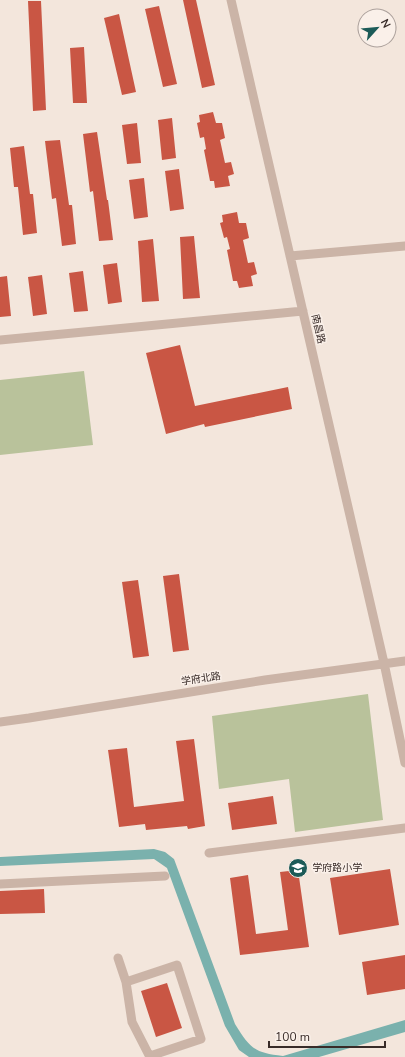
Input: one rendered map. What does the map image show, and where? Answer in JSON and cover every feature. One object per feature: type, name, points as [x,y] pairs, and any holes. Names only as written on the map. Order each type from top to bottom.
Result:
[{"type":"street","name":"南昌路","points":[[231,0],[384,663],[405,763]]},
{"type":"street","points":[[290,256],[405,246]]},
{"type":"street","points":[[0,340],[303,311]]},
{"type":"street","name":"学府北路","points":[[0,722],[264,680],[405,661]]},
{"type":"street","points":[[209,853],[405,828]]},
{"type":"street","points":[[0,884],[166,876]]},
{"type":"street","points":[[118,958],[126,982],[132,1022],[150,1056],[201,1039],[177,965],[126,982]]},
{"type":"green space","points":[[84,371],[93,445],[0,455],[0,380]]},
{"type":"green space","points":[[368,694],[383,820],[295,832],[289,779],[219,789],[212,716]]},
{"type":"water","points":[[154,849],[165,852],[174,859],[235,1024],[245,1039],[254,1048],[265,1053],[283,1056],[405,1020],[405,1032],[319,1057],[249,1057],[239,1050],[225,1026],[167,868],[154,859],[0,866],[0,857]]},
{"type":"building","points":[[183,0],[196,0],[215,85],[202,88]]},
{"type":"building","points":[[28,1],[41,1],[46,110],[33,111]]},
{"type":"building","points":[[159,6],[177,84],[163,87],[145,9]]},
{"type":"building","points":[[119,14],[136,92],[122,95],[104,18]]},
{"type":"building","points":[[84,47],[87,103],[73,103],[70,48]]},
{"type":"building","points":[[213,112],[216,123],[222,123],[225,138],[220,140],[225,163],[231,162],[234,174],[228,176],[230,186],[215,188],[214,181],[210,181],[204,150],[206,149],[204,137],[200,138],[197,123],[200,122],[199,115]]},
{"type":"building","points":[[172,118],[176,158],[162,160],[158,120]]},
{"type":"building","points":[[137,123],[141,163],[127,164],[122,125]]},
{"type":"building","points":[[97,132],[113,240],[99,241],[93,191],[90,192],[83,134]]},
{"type":"building","points":[[60,140],[69,205],[72,205],[76,244],[62,246],[56,198],[52,199],[45,141]]},
{"type":"building","points":[[24,146],[30,194],[33,194],[37,233],[23,235],[18,187],[14,187],[10,148]]},
{"type":"building","points":[[179,169],[184,209],[170,211],[165,171]]},
{"type":"building","points":[[144,178],[148,217],[134,219],[129,180]]},
{"type":"building","points":[[237,212],[239,223],[246,223],[249,238],[243,240],[248,263],[254,262],[257,274],[251,276],[253,286],[239,288],[237,281],[233,281],[227,250],[230,249],[227,237],[224,238],[220,223],[223,222],[222,215]]},
{"type":"building","points":[[194,236],[200,298],[183,299],[180,237]]},
{"type":"building","points":[[153,239],[159,301],[142,302],[138,241]]},
{"type":"building","points":[[117,263],[122,302],[108,304],[103,265]]},
{"type":"building","points":[[83,271],[88,311],[74,312],[69,273]]},
{"type":"building","points":[[42,275],[47,314],[33,316],[28,277]]},
{"type":"building","points":[[7,276],[11,316],[0,317],[0,277]]},
{"type":"building","points":[[180,345],[195,406],[288,387],[292,409],[205,427],[204,424],[166,434],[146,353]]},
{"type":"building","points":[[179,574],[189,650],[173,652],[163,576]]},
{"type":"building","points":[[138,580],[149,656],[133,658],[122,582]]},
{"type":"building","points":[[194,739],[205,826],[188,829],[187,826],[146,830],[145,824],[119,827],[108,750],[127,748],[134,807],[184,801],[176,741]]},
{"type":"building","points":[[273,796],[277,824],[232,830],[228,803]]},
{"type":"building","points":[[390,869],[399,925],[339,935],[330,878]]},
{"type":"building","points":[[298,870],[309,947],[240,955],[230,878],[248,875],[256,934],[288,930],[280,872]]},
{"type":"building","points":[[44,889],[45,913],[0,914],[0,891]]},
{"type":"building","points":[[405,955],[405,989],[367,995],[362,962]]},
{"type":"building","points":[[167,983],[182,1028],[156,1037],[141,991]]},
{"type":"place","name":"学府路小学","points":[[298,868]]}]
